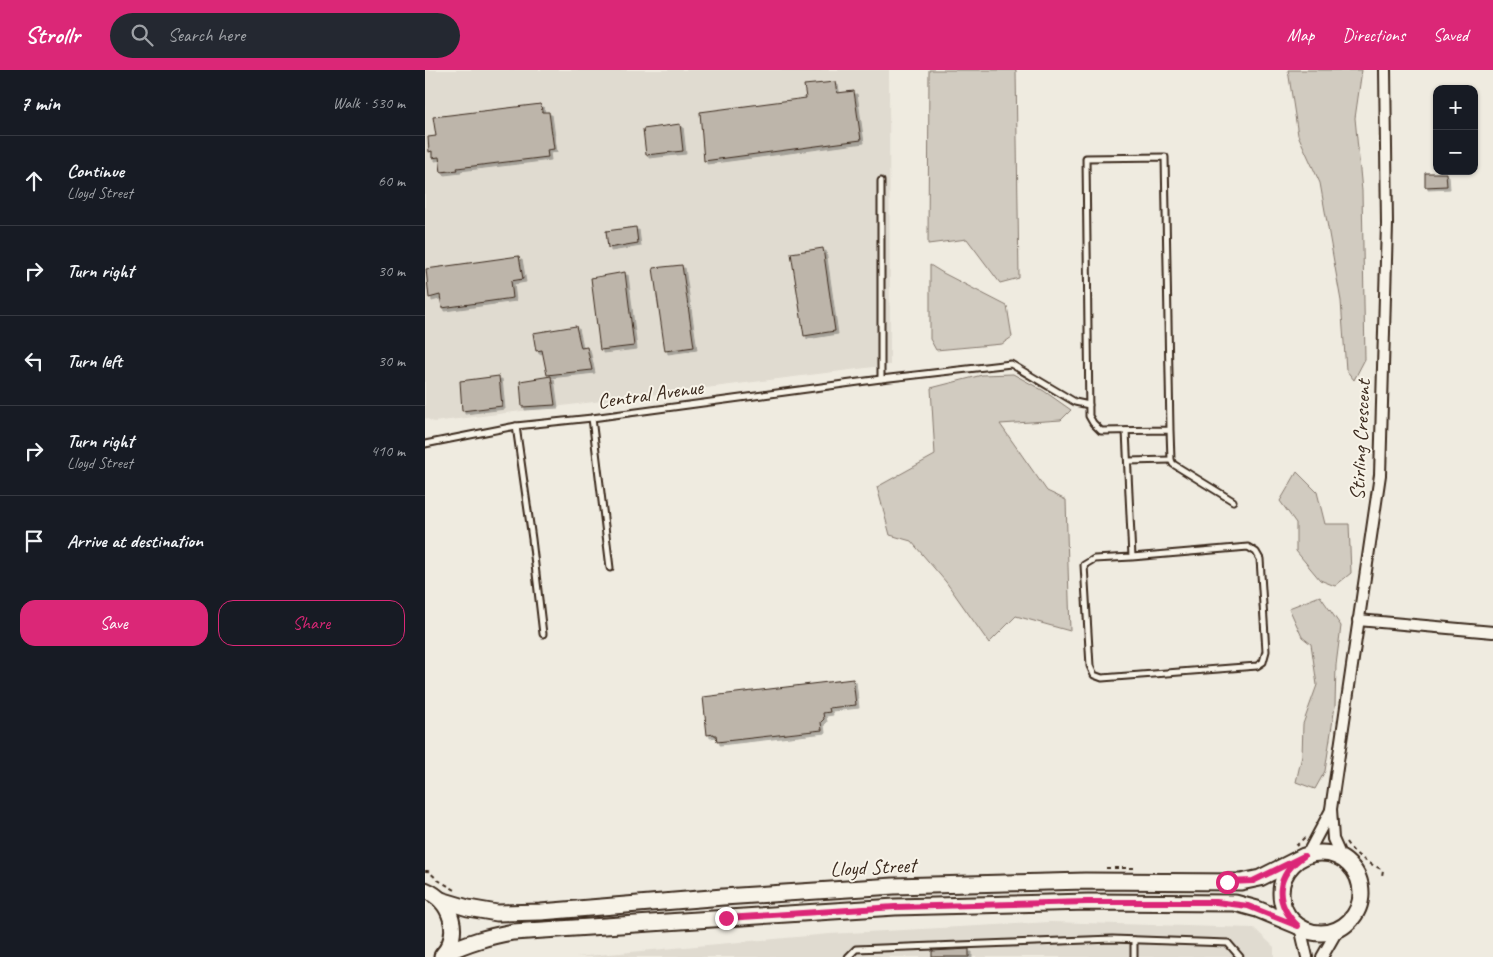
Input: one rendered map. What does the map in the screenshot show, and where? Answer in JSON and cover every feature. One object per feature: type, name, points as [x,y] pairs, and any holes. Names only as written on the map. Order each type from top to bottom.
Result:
[{"type":"main road","points":[[1326,853],[1342,860],[1352,868],[1357,877],[1360,888],[1360,899],[1357,909],[1352,918],[1338,929],[1319,933],[1309,931],[1299,927],[1289,918],[1283,907],[1280,895],[1281,883],[1286,872],[1294,863],[1306,855],[1326,853]]},
{"type":"main road","name":"Lloyd Street","points":[[430,892],[468,908],[497,913],[541,912],[723,897],[893,886],[1085,881],[1241,882],[1253,881],[1306,855]]},
{"type":"main road","points":[[430,892],[451,916],[453,929],[451,942],[443,955]]},
{"type":"main road","name":"Lloyd Street","points":[[443,955],[470,942],[513,932],[895,907],[1087,902],[1216,902],[1248,906],[1299,927]]},
{"type":"street","name":"Stirling Crescent","points":[[1342,860],[1333,839],[1331,809],[1380,475],[1387,224],[1385,70]]},
{"type":"street","points":[[1358,620],[1493,632]]},
{"type":"street","name":"Stirling Crescent","points":[[1306,855],[1331,809]]},
{"type":"street","points":[[1299,927],[1307,957]]},
{"type":"street","points":[[1321,957],[1338,929]]},
{"type":"lane","points":[[1170,430],[1101,431],[1089,416],[1086,158],[1165,157],[1171,460],[1173,464],[1233,501]]},
{"type":"lane","points":[[881,180],[881,379]]},
{"type":"lane","name":"Central Avenue","points":[[425,444],[515,426],[592,418],[881,379],[1011,364],[1075,402],[1089,405]]},
{"type":"lane","points":[[592,418],[610,568]]},
{"type":"lane","points":[[515,426],[532,539],[543,634]]},
{"type":"lane","points":[[1126,431],[1133,557]]},
{"type":"lane","points":[[1128,461],[1171,460]]},
{"type":"lane","points":[[1248,547],[1256,552],[1260,559],[1266,651],[1263,662],[1257,666],[1102,678],[1094,676],[1090,666],[1085,565],[1094,559],[1133,557],[1248,547]]},
{"type":"lane","points":[[848,957],[856,949],[1112,939],[1228,943],[1240,957]]},
{"type":"lane","points":[[1134,940],[1134,957]]},
{"type":"path","points":[[425,871],[428,871],[438,880],[463,894]]},
{"type":"shaded area","points":[[425,70],[889,70],[890,365],[434,422],[425,418]]},
{"type":"shaded area","points":[[929,70],[1016,70],[1019,278],[1000,283],[967,239],[928,244]]},
{"type":"shaded area","points":[[1288,70],[1362,70],[1355,118],[1362,191],[1365,359],[1354,380],[1346,370],[1341,301],[1320,183],[1298,135]]},
{"type":"shaded area","points":[[930,265],[1007,306],[1012,337],[1002,344],[936,350],[930,339]]},
{"type":"shaded area","points":[[1013,374],[1044,391],[1071,410],[1061,420],[1000,424],[1047,491],[1066,500],[1070,631],[1016,616],[989,643],[946,582],[911,541],[890,535],[877,487],[935,455],[931,388],[982,375]]},
{"type":"shaded area","points":[[1297,472],[1317,492],[1325,524],[1349,524],[1351,573],[1335,586],[1320,580],[1296,551],[1296,523],[1280,501]]},
{"type":"shaded area","points":[[1320,596],[1341,626],[1336,665],[1335,706],[1325,771],[1315,789],[1296,782],[1302,756],[1303,724],[1317,685],[1311,644],[1302,637],[1289,608]]},
{"type":"shaded area","points":[[1050,922],[1254,928],[1274,947],[1274,957],[576,957],[829,934]]},
{"type":"building","points":[[835,82],[837,93],[854,91],[861,140],[704,161],[700,112],[806,98],[804,85]]},
{"type":"building","points":[[541,104],[542,112],[549,112],[554,149],[547,150],[548,157],[457,168],[458,170],[441,172],[439,157],[432,158],[432,151],[429,152],[428,137],[436,136],[433,117]]},
{"type":"building","points":[[680,124],[683,151],[646,155],[643,129]]},
{"type":"building","points":[[1425,173],[1446,175],[1447,186],[1425,187]]},
{"type":"building","points":[[636,227],[638,243],[608,248],[606,231]]},
{"type":"building","points":[[823,248],[835,331],[804,336],[791,253]]},
{"type":"building","points":[[519,256],[523,279],[511,281],[513,298],[442,308],[440,295],[429,298],[426,269]]},
{"type":"building","points":[[682,265],[694,347],[665,351],[653,268]]},
{"type":"building","points":[[625,272],[634,346],[600,350],[591,278]]},
{"type":"building","points":[[576,326],[581,348],[587,347],[592,370],[547,375],[542,350],[536,351],[533,333]]},
{"type":"building","points":[[499,376],[502,406],[462,411],[460,381]]},
{"type":"building","points":[[551,376],[555,405],[522,407],[520,381]]},
{"type":"building","points":[[853,679],[856,705],[829,708],[830,712],[823,713],[822,730],[717,742],[716,735],[707,735],[703,697]]},
{"type":"building","points":[[969,949],[969,957],[932,957],[932,951]]},
{"type":"route","points":[[726,918],[895,907],[1087,902],[1216,902],[1248,906],[1298,926],[1289,918],[1283,907],[1280,895],[1281,883],[1286,872],[1304,856],[1253,881],[1227,882]]}]
